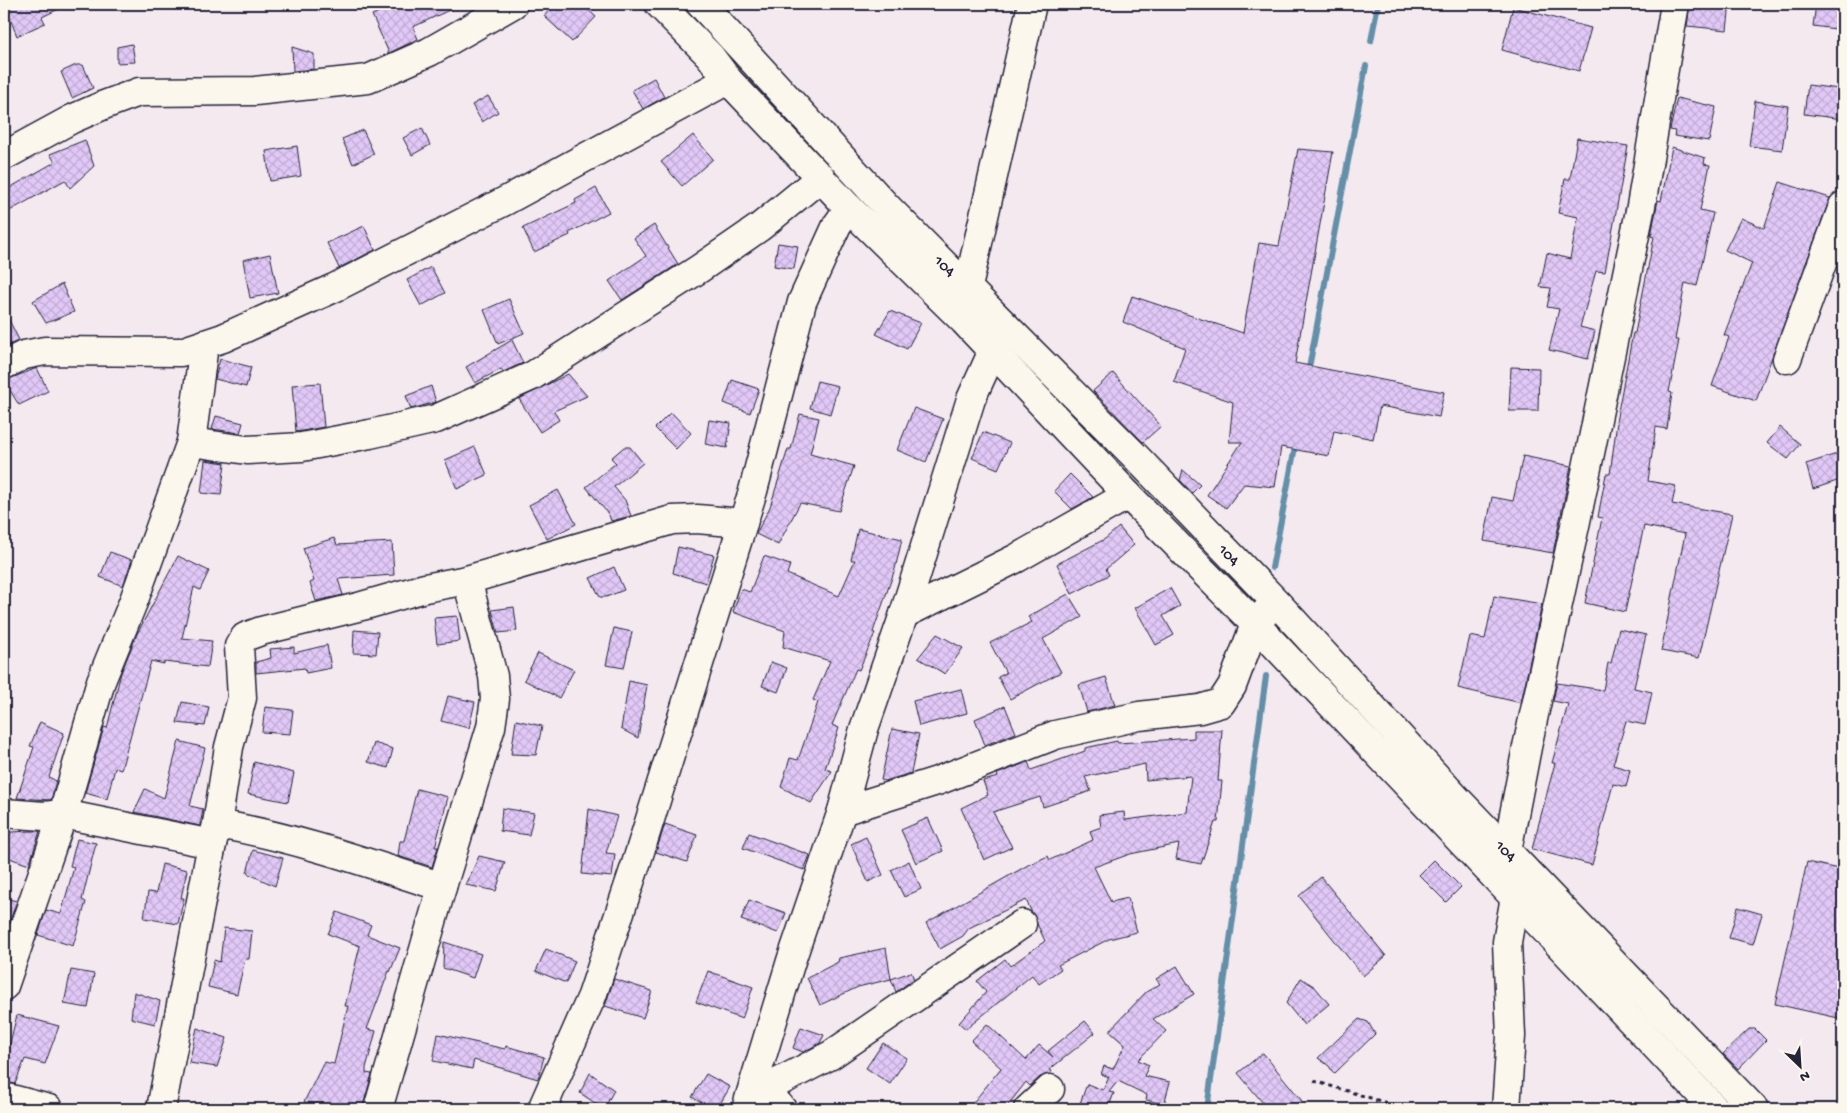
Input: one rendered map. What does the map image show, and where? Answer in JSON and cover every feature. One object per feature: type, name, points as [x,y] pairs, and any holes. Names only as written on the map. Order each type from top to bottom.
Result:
[{"type":"street","points":[[4,156],[72,119],[140,92],[255,91],[368,79],[429,52],[513,4]]},
{"type":"street","points":[[660,4],[728,80],[849,208],[964,321],[992,353],[1255,624],[1715,1109]]},
{"type":"street","points":[[964,321],[968,287],[1032,4]]},
{"type":"street","points":[[1507,850],[1641,206],[1675,4]]},
{"type":"street","points":[[691,37],[716,9]]},
{"type":"street","name":"104","points":[[716,9],[887,207],[968,287],[1276,602],[1455,796],[1754,1109]]},
{"type":"street","points":[[4,365],[24,355],[45,351],[182,352],[204,345],[334,288],[507,200],[728,80]]},
{"type":"street","points":[[191,442],[247,450],[302,447],[436,419],[532,376],[753,232],[821,178]]},
{"type":"street","points":[[1788,360],[1843,206]]},
{"type":"street","points":[[542,1109],[592,996],[636,864],[753,491],[802,302],[838,225],[849,208]]},
{"type":"street","points":[[4,986],[63,814],[101,681],[134,600],[191,442],[204,345]]},
{"type":"street","points":[[761,1101],[791,961],[842,811],[864,729],[904,614],[971,399],[992,353]]},
{"type":"street","points":[[904,614],[1017,558],[1128,495]]},
{"type":"street","points":[[161,1109],[215,834],[229,747],[242,698],[239,646],[245,637],[261,631],[425,588],[467,580],[672,520],[697,519],[743,523]]},
{"type":"street","points":[[378,1109],[442,886],[491,727],[495,699],[493,676],[467,580]]},
{"type":"street","points":[[842,811],[937,781],[1054,735],[1139,716],[1200,710],[1221,703],[1232,686],[1255,624],[1276,602]]},
{"type":"street","points":[[4,813],[44,816],[63,814],[215,834],[258,831],[318,847],[442,886]]},
{"type":"street","points":[[1508,1108],[1511,1036],[1507,942],[1515,897]]},
{"type":"street","points":[[761,1101],[1022,924]]},
{"type":"street","points":[[1693,1087],[1714,1067]]},
{"type":"street","points":[[1028,1109],[1050,1089]]},
{"type":"street","points":[[4,1098],[49,1109]]},
{"type":"path","points":[[1314,1081],[1398,1106],[1400,1109]]},
{"type":"building","points":[[4,4],[69,4],[42,17],[45,23],[17,36]]},
{"type":"building","points":[[396,4],[462,4],[413,27],[418,39],[389,53],[372,15]]},
{"type":"building","points":[[555,4],[582,4],[596,17],[572,42],[544,16]]},
{"type":"building","points":[[1690,4],[1730,4],[1727,30],[1687,26]]},
{"type":"building","points":[[1816,4],[1843,4],[1843,30],[1813,26]]},
{"type":"building","points":[[1513,7],[1591,28],[1579,71],[1502,50]]},
{"type":"building","points":[[132,44],[135,62],[117,63],[117,47]]},
{"type":"building","points":[[292,47],[314,54],[314,69],[293,71]]},
{"type":"building","points":[[76,65],[83,65],[93,88],[72,98],[61,72]]},
{"type":"building","points":[[654,78],[664,97],[643,109],[632,90]]},
{"type":"building","points":[[1808,85],[1839,89],[1839,94],[1843,94],[1843,119],[1804,114]]},
{"type":"building","points":[[488,96],[498,112],[482,122],[472,105]]},
{"type":"building","points":[[1677,98],[1716,107],[1709,141],[1674,136],[1675,131],[1670,130]]},
{"type":"building","points":[[1755,101],[1788,106],[1782,150],[1749,146]]},
{"type":"building","points":[[422,128],[430,145],[412,155],[403,138]]},
{"type":"building","points":[[363,130],[374,154],[353,164],[342,139]]},
{"type":"building","points":[[693,135],[713,159],[682,186],[661,162]]},
{"type":"building","points":[[1577,138],[1628,146],[1605,272],[1596,271],[1580,327],[1595,331],[1588,359],[1549,350],[1559,309],[1547,307],[1551,288],[1540,287],[1547,253],[1570,259],[1578,217],[1558,213],[1565,179],[1570,179]]},
{"type":"building","points":[[85,140],[94,166],[70,188],[65,180],[4,214],[4,191],[55,162],[50,154]]},
{"type":"building","points":[[297,146],[301,176],[270,181],[266,151]]},
{"type":"building","points":[[1672,147],[1705,158],[1704,164],[1710,165],[1700,210],[1713,213],[1697,286],[1685,283],[1675,340],[1679,340],[1669,392],[1672,393],[1667,429],[1656,427],[1648,481],[1676,486],[1672,504],[1732,514],[1699,658],[1661,651],[1685,534],[1644,526],[1625,612],[1585,603],[1602,518],[1598,517],[1606,474],[1610,474],[1616,422],[1654,237],[1651,236],[1658,200],[1661,201]]},
{"type":"building","points":[[1298,149],[1333,152],[1295,363],[1444,392],[1439,417],[1380,406],[1373,439],[1334,431],[1329,456],[1281,447],[1275,487],[1244,484],[1226,508],[1207,495],[1242,442],[1229,442],[1233,402],[1174,382],[1185,348],[1123,322],[1132,296],[1243,333],[1259,243],[1279,246]]},
{"type":"building","points":[[1780,182],[1830,198],[1756,401],[1712,386],[1729,337],[1724,335],[1752,263],[1725,250],[1741,218],[1764,228]]},
{"type":"building","points":[[596,188],[609,212],[569,233],[570,235],[534,252],[523,228],[576,203],[575,200]]},
{"type":"building","points":[[654,225],[678,264],[622,300],[609,281],[646,256],[634,238]]},
{"type":"building","points":[[364,226],[375,250],[339,268],[327,243]]},
{"type":"building","points":[[778,243],[798,246],[794,269],[774,266]]},
{"type":"building","points":[[270,254],[278,293],[250,298],[243,260]]},
{"type":"building","points":[[431,267],[445,293],[421,306],[407,280]]},
{"type":"building","points":[[62,284],[74,312],[46,323],[33,301]]},
{"type":"building","points":[[509,299],[524,333],[498,344],[484,310]]},
{"type":"building","points":[[4,310],[19,340],[4,348]]},
{"type":"building","points":[[890,311],[921,323],[907,349],[876,334]]},
{"type":"building","points":[[512,340],[523,363],[503,372],[501,369],[475,383],[466,367]]},
{"type":"building","points":[[220,359],[251,367],[246,387],[215,379]]},
{"type":"building","points":[[1511,367],[1539,368],[1538,411],[1509,411]]},
{"type":"building","points":[[37,368],[48,391],[19,405],[4,381]]},
{"type":"building","points":[[1113,373],[1161,426],[1143,442],[1093,391]]},
{"type":"building","points":[[568,374],[587,396],[554,411],[559,420],[540,432],[519,399]]},
{"type":"building","points":[[732,380],[759,389],[750,413],[724,403]]},
{"type":"building","points":[[817,381],[838,386],[830,414],[810,408]]},
{"type":"building","points":[[320,383],[324,427],[296,432],[292,385]]},
{"type":"building","points":[[431,386],[436,402],[411,409],[406,396]]},
{"type":"building","points":[[914,408],[943,419],[926,462],[897,450]]},
{"type":"building","points":[[671,412],[691,433],[676,449],[655,428]]},
{"type":"building","points":[[800,414],[819,418],[810,454],[854,466],[839,511],[800,503],[778,545],[756,534],[770,507],[788,449],[791,449]]},
{"type":"building","points":[[216,416],[243,423],[240,433],[212,429]]},
{"type":"building","points":[[709,420],[731,423],[727,448],[705,444]]},
{"type":"building","points":[[1780,427],[1800,444],[1788,459],[1767,443]]},
{"type":"building","points":[[983,432],[1010,443],[998,469],[972,458]]},
{"type":"building","points":[[475,447],[487,475],[457,489],[445,460]]},
{"type":"building","points":[[624,447],[630,447],[643,463],[614,487],[625,500],[631,516],[611,521],[609,515],[586,487],[616,463],[611,458]]},
{"type":"building","points":[[1843,452],[1843,479],[1813,489],[1806,464]]},
{"type":"building","points":[[1523,456],[1571,466],[1553,553],[1484,541],[1492,497],[1513,501]]},
{"type":"building","points":[[205,460],[225,463],[221,495],[201,493]]},
{"type":"building","points":[[1183,470],[1200,485],[1192,493],[1180,480]]},
{"type":"building","points":[[1070,474],[1093,497],[1072,509],[1054,491]]},
{"type":"building","points":[[558,490],[576,524],[547,539],[529,505]]},
{"type":"building","points":[[1119,527],[1134,545],[1106,569],[1109,575],[1072,594],[1057,564],[1105,539]]},
{"type":"building","points":[[858,529],[902,539],[895,569],[873,632],[875,633],[859,670],[856,669],[832,725],[839,728],[825,769],[832,771],[811,803],[781,787],[790,758],[798,760],[818,702],[813,700],[830,661],[783,647],[785,631],[733,612],[741,589],[750,592],[764,556],[790,565],[787,574],[839,596],[855,560],[851,560]]},
{"type":"building","points":[[334,538],[337,545],[392,542],[394,575],[338,579],[343,595],[316,601],[310,583],[314,581],[303,548]]},
{"type":"building","points":[[678,547],[714,555],[706,583],[673,573]]},
{"type":"building","points":[[110,552],[132,560],[123,586],[100,577]]},
{"type":"building","points":[[178,556],[209,571],[200,590],[194,587],[182,638],[212,641],[208,667],[164,662],[164,664],[151,661],[121,770],[115,768],[107,799],[85,793],[104,727],[107,728],[121,673],[137,634]]},
{"type":"building","points":[[614,567],[624,590],[606,597],[600,597],[590,578]]},
{"type":"building","points":[[1170,588],[1180,606],[1163,616],[1174,635],[1156,645],[1135,608]]},
{"type":"building","points":[[1068,594],[1082,617],[1043,639],[1061,672],[1010,699],[998,677],[1006,673],[990,643],[1032,622],[1028,617]]},
{"type":"building","points":[[1494,596],[1542,604],[1521,703],[1458,688],[1470,636],[1485,639]]},
{"type":"building","points":[[514,607],[517,631],[498,633],[492,610]]},
{"type":"building","points":[[457,616],[460,641],[437,644],[434,618]]},
{"type":"building","points":[[614,628],[632,632],[624,668],[606,665]]},
{"type":"building","points":[[1619,629],[1646,635],[1634,688],[1652,692],[1645,725],[1626,721],[1613,765],[1630,770],[1626,787],[1613,784],[1592,865],[1532,849],[1555,763],[1552,763],[1568,704],[1553,701],[1557,683],[1603,690],[1608,663],[1611,663]]},
{"type":"building","points":[[354,630],[378,632],[376,654],[353,653]]},
{"type":"building","points":[[937,634],[963,648],[945,674],[918,658]]},
{"type":"building","points":[[327,645],[331,668],[306,673],[305,668],[256,673],[256,662],[271,658],[270,649],[294,647],[294,653]]},
{"type":"building","points":[[538,653],[574,670],[559,698],[524,680]]},
{"type":"building","points":[[771,662],[787,668],[778,692],[762,686]]},
{"type":"building","points":[[1106,677],[1115,705],[1087,712],[1079,685]]},
{"type":"building","points":[[629,681],[647,685],[638,738],[621,729]]},
{"type":"building","points":[[961,689],[967,713],[919,726],[913,701]]},
{"type":"building","points":[[448,696],[475,702],[469,728],[441,721]]},
{"type":"building","points":[[182,702],[209,707],[205,726],[177,723]]},
{"type":"building","points":[[1005,706],[1016,733],[985,745],[975,719]]},
{"type":"building","points":[[265,707],[293,710],[290,734],[262,732]]},
{"type":"building","points":[[516,720],[542,726],[536,755],[511,754]]},
{"type":"building","points":[[40,722],[64,733],[49,777],[56,781],[51,800],[17,798],[34,747],[30,746]]},
{"type":"building","points":[[892,729],[919,734],[911,773],[885,781],[881,780]]},
{"type":"building","points":[[1194,730],[1222,730],[1218,781],[1222,781],[1218,822],[1215,822],[1201,864],[1176,859],[1179,844],[1130,854],[1094,867],[1111,902],[1128,898],[1137,932],[1109,939],[1058,965],[1061,969],[1039,984],[1032,975],[966,1029],[959,1023],[986,992],[977,981],[1005,959],[1010,966],[1045,941],[1026,900],[969,928],[963,936],[940,949],[926,923],[1028,865],[1048,856],[1050,860],[1093,840],[1090,831],[1101,827],[1099,815],[1124,812],[1125,820],[1187,812],[1191,776],[1146,780],[1145,764],[1085,777],[1091,791],[1043,807],[1040,797],[993,812],[1012,847],[984,860],[961,808],[988,795],[983,781],[998,777],[997,774],[1028,762],[1031,770],[1085,751],[1085,748],[1117,741],[1118,743],[1194,738]]},
{"type":"building","points":[[179,741],[205,748],[190,806],[203,809],[200,826],[134,812],[145,789],[164,798]]},
{"type":"building","points":[[374,743],[393,749],[388,768],[368,762]]},
{"type":"building","points":[[254,762],[294,773],[288,802],[248,794]]},
{"type":"building","points":[[417,789],[448,797],[435,847],[438,847],[432,867],[398,856],[400,841],[404,841]]},
{"type":"building","points":[[502,808],[534,813],[529,835],[500,831]]},
{"type":"building","points":[[589,809],[617,816],[606,853],[615,854],[612,877],[582,874]]},
{"type":"building","points":[[928,818],[943,851],[916,863],[901,830]]},
{"type":"building","points":[[665,824],[697,835],[687,862],[656,852]]},
{"type":"building","points":[[40,831],[29,865],[4,856],[11,832]]},
{"type":"building","points":[[749,833],[810,855],[804,870],[743,848]]},
{"type":"building","points":[[866,837],[883,875],[868,882],[851,844]]},
{"type":"building","points":[[77,839],[96,843],[82,900],[86,902],[73,946],[38,935],[46,910],[61,914],[74,867],[70,866]]},
{"type":"building","points":[[253,850],[283,858],[275,886],[247,873]]},
{"type":"building","points":[[479,856],[505,862],[496,891],[466,885]]},
{"type":"building","points":[[1434,860],[1461,887],[1446,902],[1419,875]]},
{"type":"building","points":[[909,861],[921,889],[904,897],[891,870]]},
{"type":"building","points":[[1807,862],[1843,870],[1843,1019],[1775,1004]]},
{"type":"building","points":[[162,864],[187,870],[181,898],[184,898],[178,924],[144,918],[148,892],[156,893]]},
{"type":"building","points":[[1321,877],[1386,956],[1363,976],[1299,896]]},
{"type":"building","points":[[4,898],[17,901],[7,928],[4,927]]},
{"type":"building","points":[[749,900],[786,913],[778,933],[741,920]]},
{"type":"building","points":[[1738,907],[1762,914],[1753,944],[1729,938]]},
{"type":"building","points":[[337,912],[371,925],[367,935],[400,948],[389,971],[367,1029],[376,1031],[366,1068],[366,1073],[372,1074],[362,1109],[339,1109],[304,1102],[324,1062],[334,1064],[348,1006],[345,1006],[360,946],[328,934]]},
{"type":"building","points":[[224,928],[252,931],[249,959],[245,959],[237,994],[208,987],[214,960],[220,962]]},
{"type":"building","points":[[444,942],[481,954],[473,978],[443,968]]},
{"type":"building","points":[[886,948],[891,979],[858,987],[820,1005],[807,978],[838,962],[839,958]]},
{"type":"building","points":[[546,949],[575,961],[566,983],[536,971]]},
{"type":"building","points":[[1177,966],[1194,994],[1153,1019],[1166,1031],[1138,1060],[1149,1065],[1144,1076],[1170,1082],[1164,1104],[1146,1100],[1147,1095],[1118,1081],[1109,1092],[1114,1093],[1108,1109],[1078,1109],[1087,1084],[1103,1090],[1109,1077],[1101,1074],[1104,1066],[1113,1069],[1125,1045],[1109,1031],[1146,992],[1160,984],[1156,979]]},
{"type":"building","points":[[71,970],[94,974],[88,1008],[64,1004]]},
{"type":"building","points":[[708,971],[753,987],[742,1019],[696,1002]]},
{"type":"building","points":[[911,972],[914,979],[896,992],[891,979]]},
{"type":"building","points":[[1301,978],[1315,987],[1329,1004],[1304,1025],[1286,1003]]},
{"type":"building","points":[[614,979],[652,991],[643,1018],[605,1006]]},
{"type":"building","points":[[134,992],[160,1001],[155,1024],[131,1018]]},
{"type":"building","points":[[17,1015],[59,1026],[45,1064],[25,1059],[15,1084],[4,1082],[4,1066]]},
{"type":"building","points":[[1359,1019],[1368,1022],[1375,1034],[1334,1074],[1329,1066],[1318,1058]]},
{"type":"building","points":[[1085,1021],[1095,1033],[1049,1070],[1052,1071],[1050,1074],[1040,1077],[1030,1086],[1026,1082],[1005,1109],[968,1109],[1001,1068],[971,1041],[987,1024],[1026,1060],[1039,1045],[1053,1057],[1048,1051]]},
{"type":"building","points":[[801,1027],[824,1035],[820,1043],[803,1052],[793,1048]]},
{"type":"building","points":[[197,1028],[227,1038],[217,1067],[189,1063]]},
{"type":"building","points":[[1749,1029],[1755,1029],[1766,1040],[1738,1069],[1723,1054]]},
{"type":"building","points":[[438,1034],[505,1049],[506,1046],[544,1057],[538,1079],[474,1060],[472,1069],[433,1061]]},
{"type":"building","points":[[883,1043],[907,1058],[890,1084],[866,1068]]},
{"type":"building","points":[[1263,1053],[1302,1101],[1291,1109],[1268,1109],[1238,1073]]},
{"type":"building","points":[[590,1073],[614,1090],[604,1109],[580,1093]]},
{"type":"building","points":[[706,1074],[730,1087],[717,1109],[713,1109],[692,1097]]},
{"type":"waterway","points":[[1371,41],[1378,4]]},
{"type":"waterway","points":[[1308,373],[1366,66]]},
{"type":"waterway","points":[[1272,568],[1296,442]]},
{"type":"waterway","points":[[1207,1109],[1266,676]]}]
